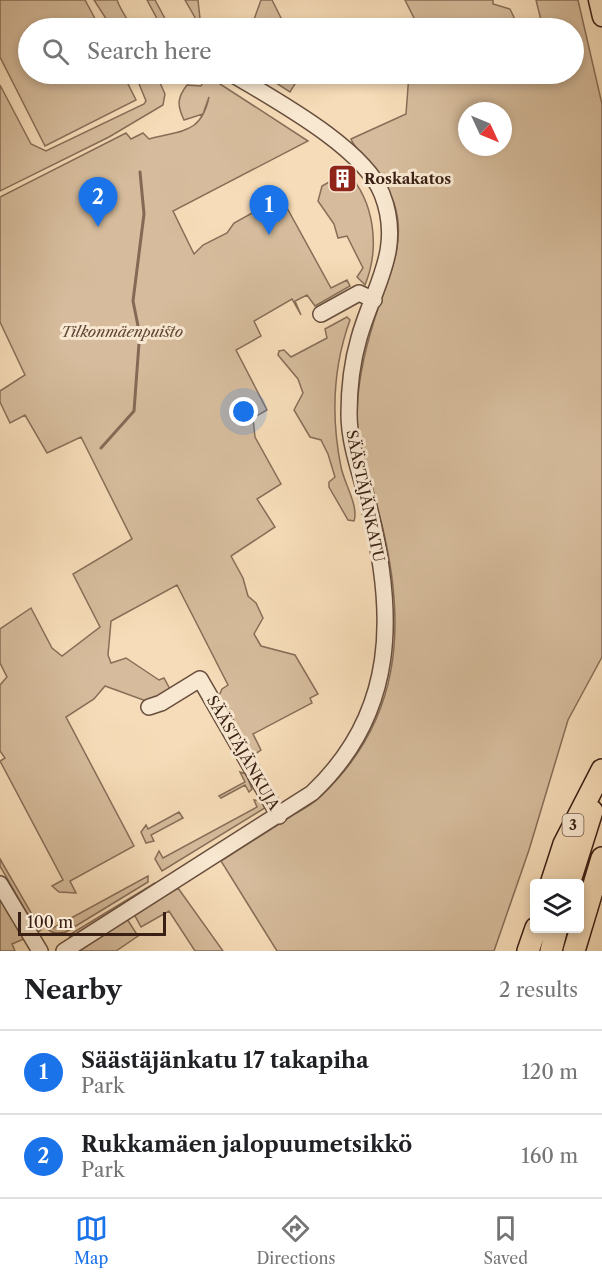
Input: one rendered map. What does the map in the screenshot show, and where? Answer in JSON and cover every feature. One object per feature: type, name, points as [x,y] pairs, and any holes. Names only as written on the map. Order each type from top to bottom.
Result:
[{"type":"highway","name":"3","points":[[552,879],[564,844],[602,770]]},
{"type":"highway","points":[[571,879],[602,782]]},
{"type":"highway","points":[[576,951],[581,924],[602,858]]},
{"type":"highway","points":[[528,951],[534,933]]},
{"type":"highway","points":[[551,951],[556,933]]},
{"type":"main road","points":[[598,0],[602,17]]},
{"type":"street","name":"SÄÄSTÄJÄNKATU","points":[[64,951],[312,793],[348,752],[368,717],[381,678],[384,652],[384,594],[370,508],[356,463],[348,416],[353,361],[359,335],[386,267],[390,237],[382,194],[373,177],[359,160],[337,141],[248,84]]},
{"type":"street","points":[[321,314],[359,293],[374,300]]},
{"type":"street","name":"SÄÄSTÄJÄNKUJA","points":[[149,707],[161,703],[200,679],[279,816]]},
{"type":"street","points":[[0,884],[40,951]]},
{"type":"green space","points":[[0,0],[85,0],[95,18],[18,18],[18,84],[128,84],[136,100],[45,146],[0,57]]},
{"type":"green space","points":[[94,0],[117,0],[126,18],[106,18]]},
{"type":"green space","points":[[147,0],[155,0],[165,18],[157,18]]},
{"type":"green space","points":[[185,0],[198,0],[200,18],[195,18]]},
{"type":"green space","points":[[261,0],[272,0],[281,18],[255,18]]},
{"type":"green space","points":[[405,0],[493,0],[493,4],[510,9],[514,18],[414,18]]},
{"type":"green space","points":[[536,0],[578,0],[582,18],[540,18]]},
{"type":"green space","points":[[584,26],[602,104],[602,657],[568,720],[529,850],[494,951],[277,951],[221,861],[313,803],[347,768],[367,737],[382,705],[391,671],[395,636],[390,563],[382,525],[360,450],[357,411],[361,372],[367,346],[397,249],[398,219],[394,203],[385,185],[351,139],[406,114],[408,84],[584,84]]},
{"type":"green space","points":[[139,84],[160,84],[165,94],[163,105],[109,137],[0,191],[0,85],[31,144],[46,151],[146,101]]},
{"type":"green space","name":"Tilkonmäenpuisto","points":[[220,84],[308,141],[173,211],[194,254],[203,245],[227,233],[234,223],[281,197],[331,288],[347,280],[350,286],[315,306],[307,295],[295,301],[301,315],[292,299],[254,321],[261,336],[236,350],[267,410],[253,418],[255,437],[281,484],[257,499],[275,527],[231,556],[243,578],[248,596],[256,603],[263,618],[254,634],[261,646],[295,655],[318,694],[310,698],[312,703],[253,734],[261,750],[251,757],[219,696],[222,689],[228,685],[177,585],[111,621],[108,655],[111,663],[126,658],[159,680],[164,678],[171,691],[146,701],[105,686],[94,699],[66,717],[134,846],[70,881],[76,893],[59,892],[52,886],[63,880],[0,761],[5,758],[0,751],[0,685],[7,677],[0,663],[0,629],[31,608],[52,648],[62,656],[100,627],[73,574],[132,539],[81,437],[47,453],[25,415],[10,423],[0,402],[0,391],[25,375],[0,322],[0,197],[126,133],[131,139],[143,133],[149,139],[188,129],[203,114],[184,120],[179,106],[181,94],[187,85]]},
{"type":"green space","points":[[278,84],[295,84],[290,92]]},
{"type":"green space","points":[[337,170],[339,172],[339,185],[346,186],[347,172],[364,197],[369,211],[373,241],[370,271],[365,285],[357,277],[363,268],[347,236],[338,238],[334,224],[318,201],[322,186],[338,177]]},
{"type":"green space","points":[[347,317],[350,320],[337,374],[335,411],[341,467],[353,502],[354,521],[348,520],[329,487],[329,482],[335,477],[328,454],[321,440],[310,437],[294,410],[303,393],[298,379],[278,355],[279,351],[284,350],[291,357],[327,338],[325,329]]},
{"type":"green space","points":[[240,772],[246,774],[252,789],[249,792],[245,785],[221,798],[219,796],[245,782]]},
{"type":"green space","points":[[254,800],[262,801],[268,806],[162,871],[155,859],[159,851],[163,858],[257,807]]},
{"type":"green space","points":[[179,812],[183,818],[151,835],[154,841],[146,843],[141,832],[146,825],[148,829]]},
{"type":"green space","points":[[0,859],[41,930],[38,932],[0,866]]},
{"type":"green space","points":[[148,876],[148,882],[66,932],[54,933],[45,926],[53,928]]},
{"type":"green space","points":[[155,883],[153,886],[71,940],[69,935]]},
{"type":"green space","points":[[178,888],[223,951],[195,951],[169,911],[141,927],[134,914]]},
{"type":"green space","points":[[0,897],[24,939],[12,944],[15,951],[0,951]]},
{"type":"green space","points":[[127,919],[138,936],[116,951],[79,951]]},
{"type":"waterway","points":[[138,326],[133,301],[144,214],[140,172]]},
{"type":"waterway","points":[[101,448],[134,411],[139,343]]},
{"type":"place","name":"Roskakatos","points":[[343,179]]},
{"type":"place","name":"Rukkamäen jalopuumetsikkö","points":[[98,227]]},
{"type":"place","name":"Säästäjänkatu 17 takapiha","points":[[269,235]]}]
